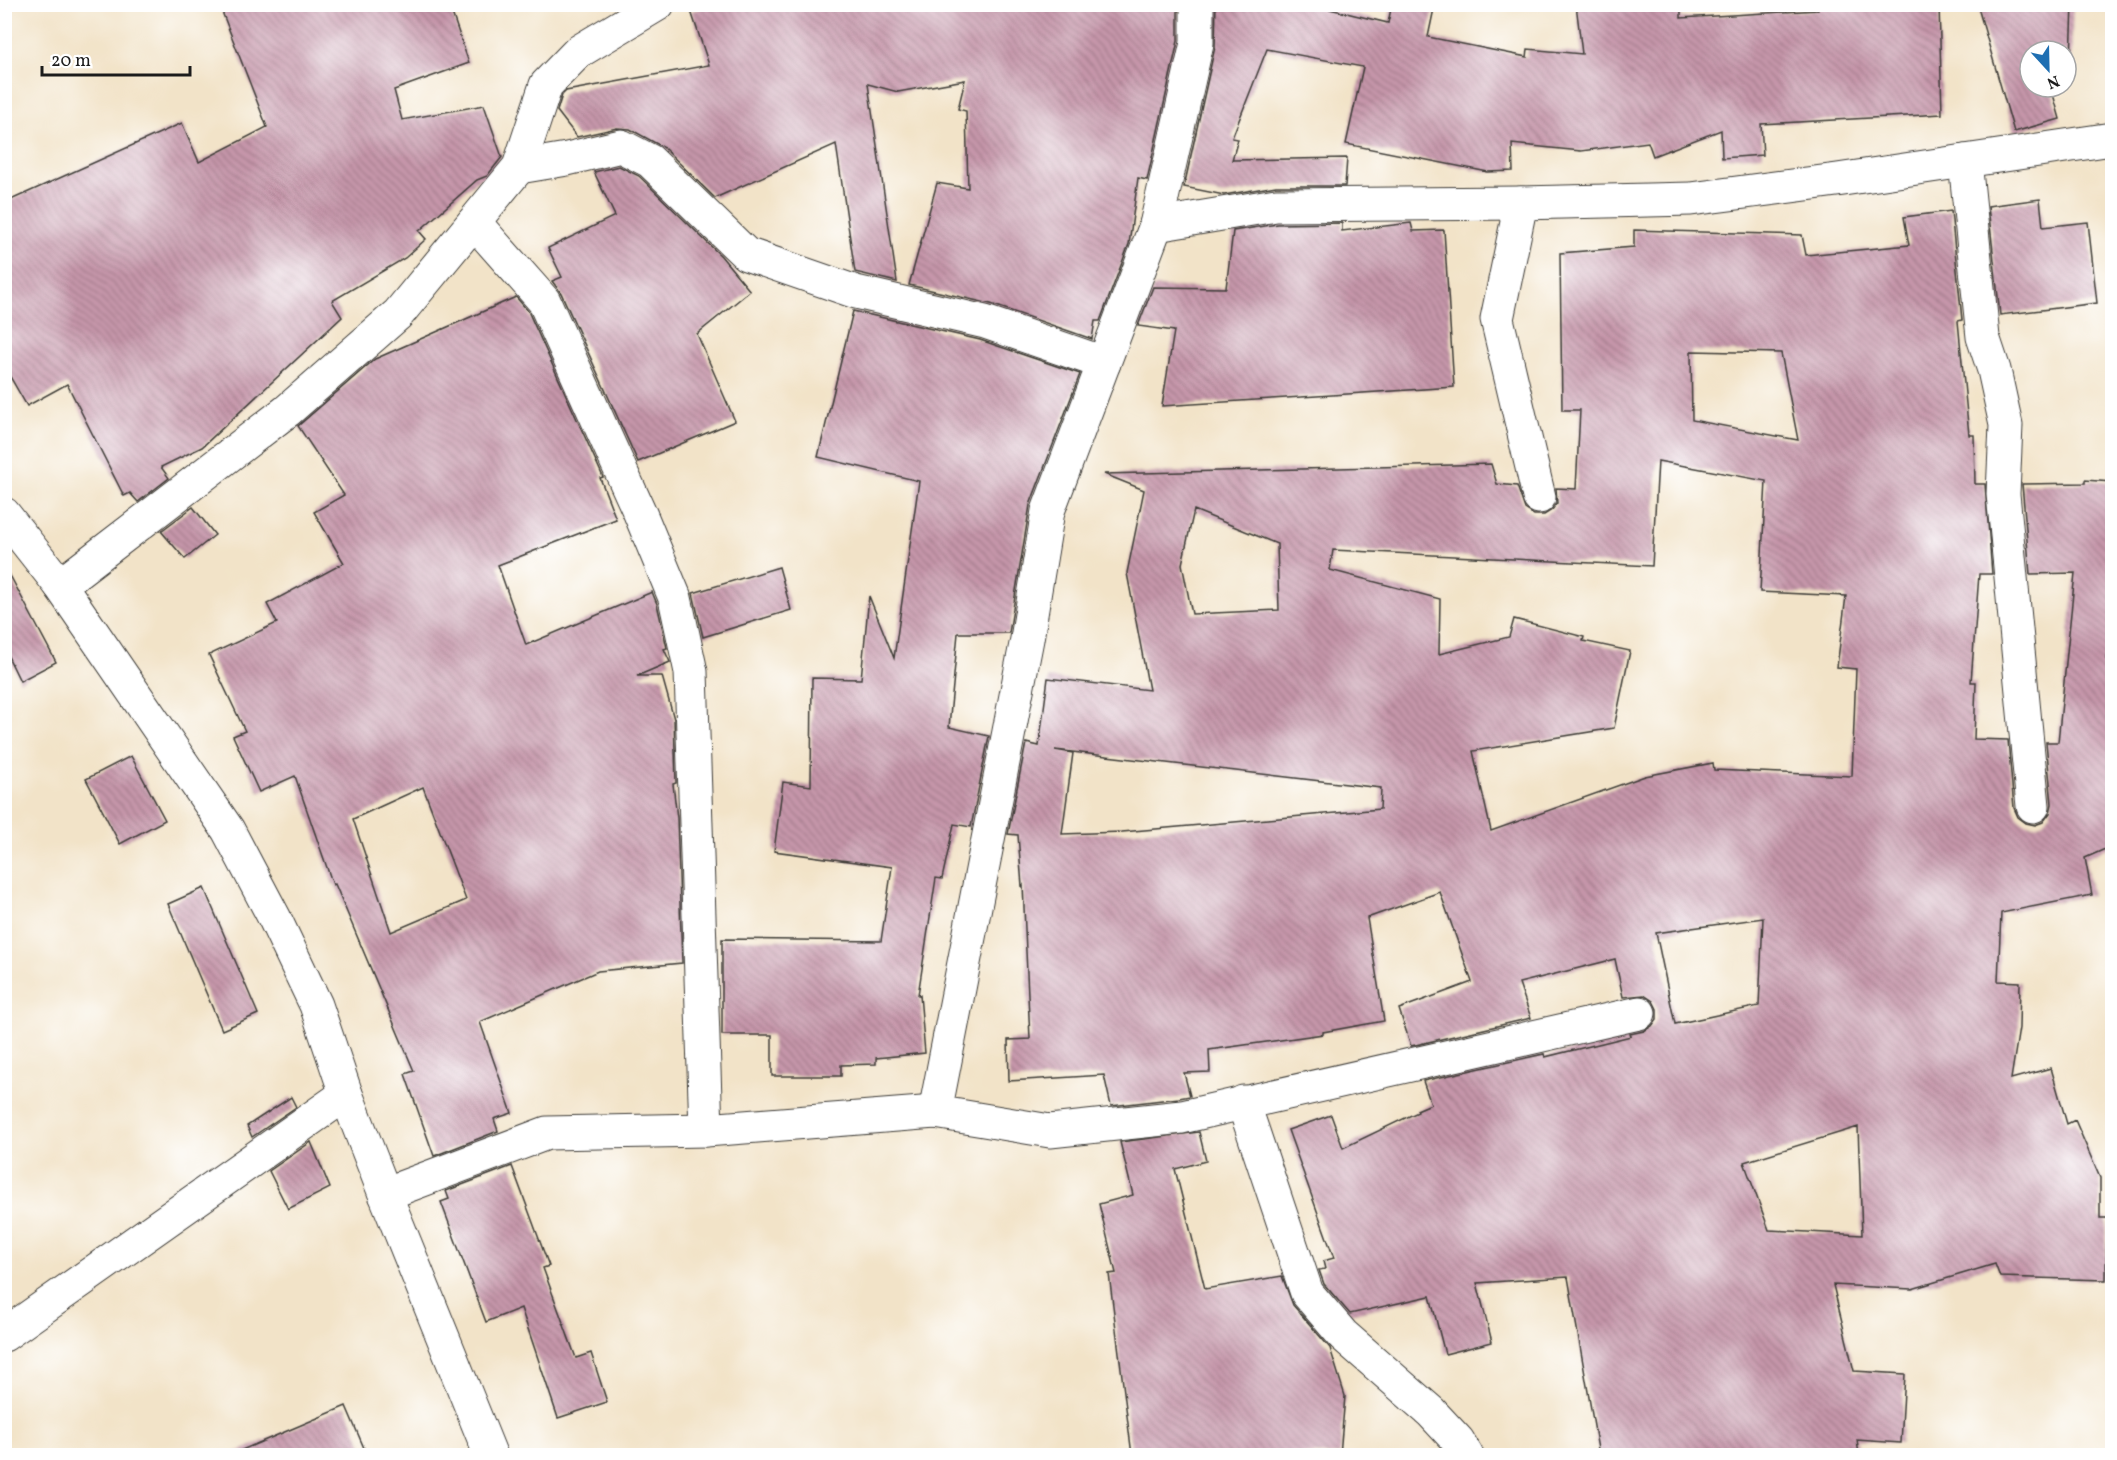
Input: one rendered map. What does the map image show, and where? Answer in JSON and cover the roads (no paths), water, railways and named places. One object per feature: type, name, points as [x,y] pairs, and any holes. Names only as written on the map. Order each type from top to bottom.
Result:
[{"type":"street","points":[[60,585],[287,411],[398,314],[519,167],[546,85],[578,52],[658,4]]},
{"type":"street","points":[[935,1112],[1027,639],[1048,511],[1156,225],[1197,43],[1197,4]]},
{"type":"street","points":[[1156,225],[1276,205],[1691,199],[2112,139]]},
{"type":"street","points":[[519,167],[621,146],[650,161],[746,254],[856,292],[985,322],[1104,363]]},
{"type":"street","points":[[1965,161],[1983,337],[1994,370],[2006,424],[2003,494],[2033,806]]},
{"type":"street","points":[[1521,203],[1497,319],[1539,497]]},
{"type":"street","points":[[474,222],[544,301],[639,511],[675,598],[690,672],[706,1130]]},
{"type":"street","points":[[4,514],[60,585],[228,830],[275,919],[315,1005],[346,1094],[385,1194],[491,1455]]},
{"type":"street","points":[[385,1194],[547,1133],[706,1130],[935,1112],[1050,1131],[1182,1117],[1639,1013]]},
{"type":"street","points":[[4,1335],[346,1094]]},
{"type":"street","points":[[1243,1102],[1307,1293],[1342,1335],[1431,1412],[1458,1441],[1467,1455]]}]
